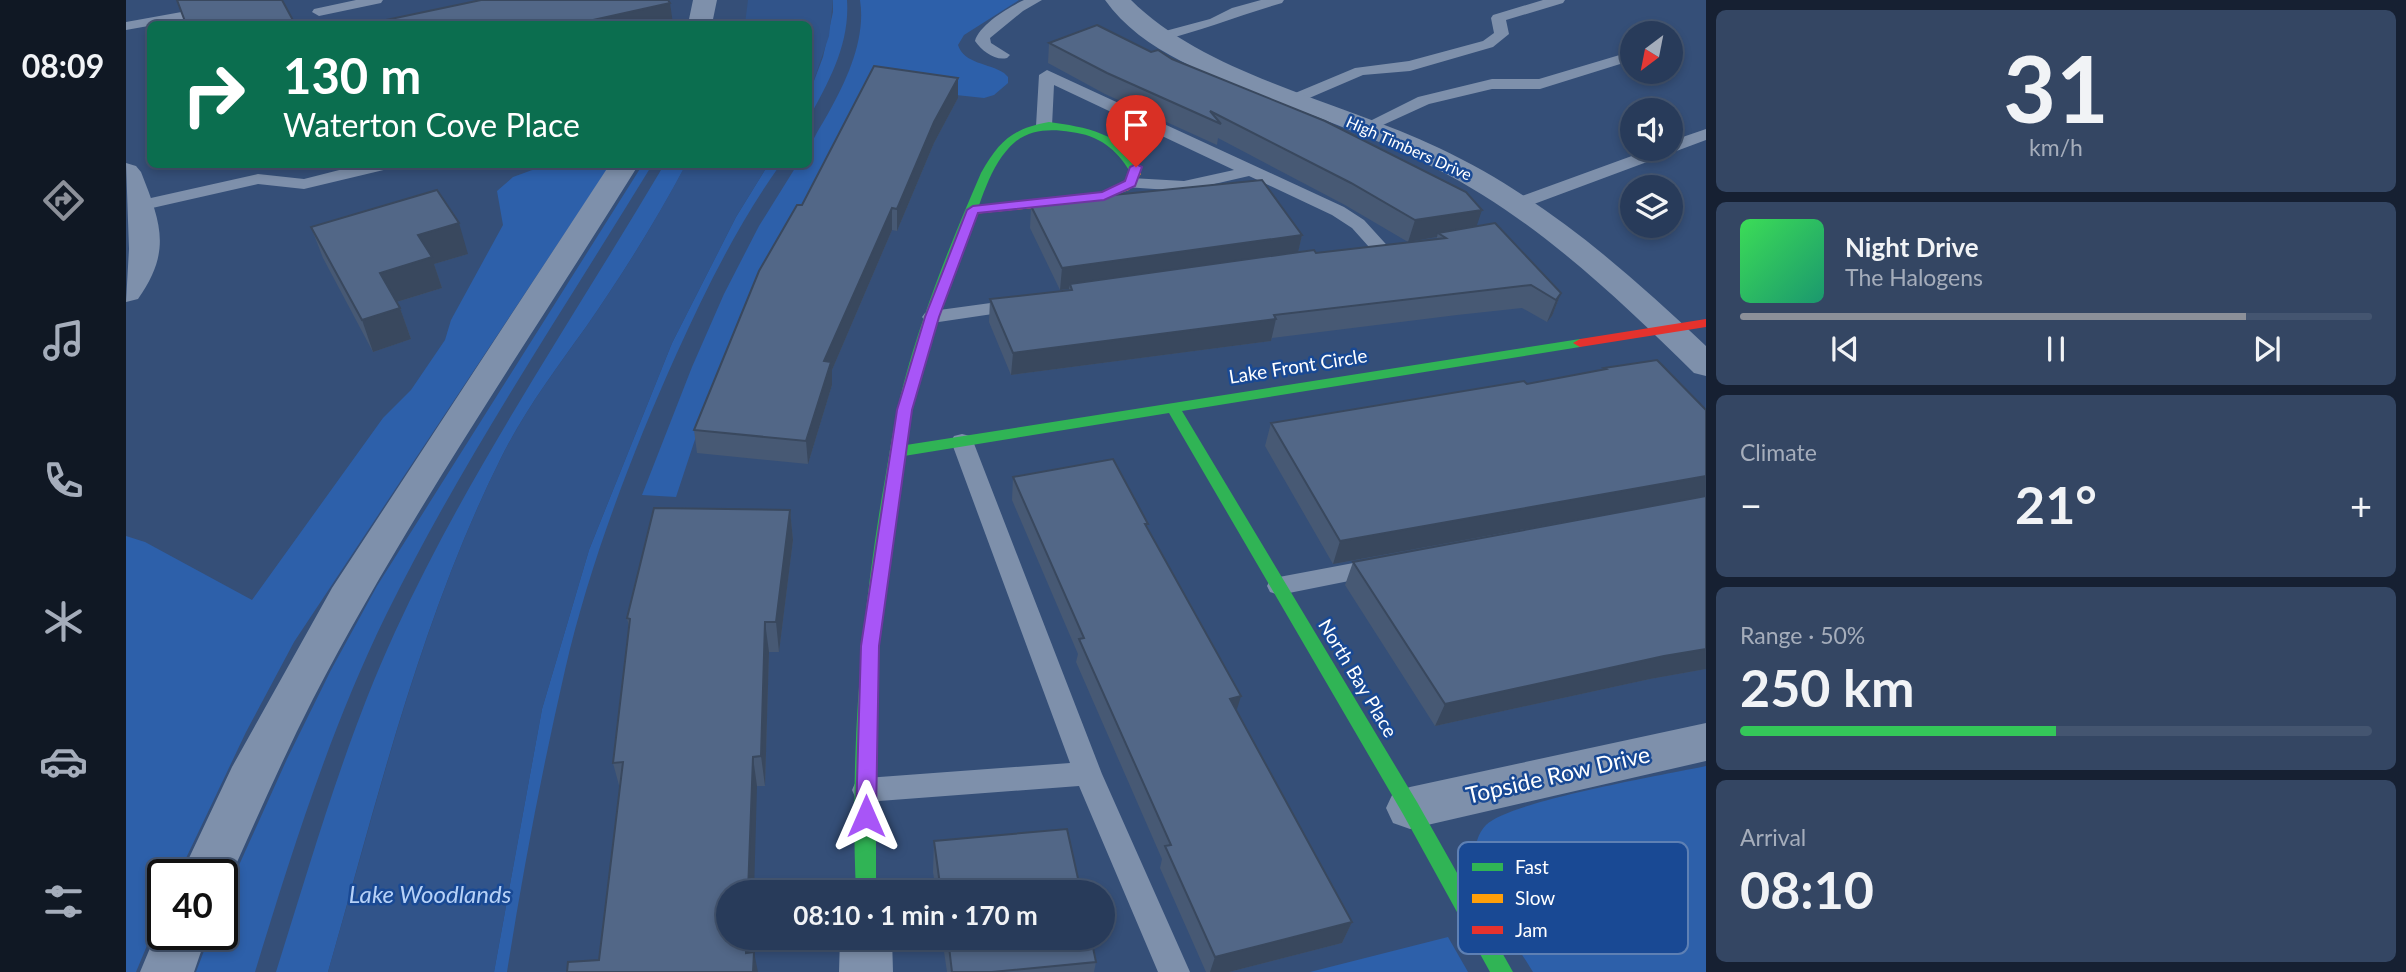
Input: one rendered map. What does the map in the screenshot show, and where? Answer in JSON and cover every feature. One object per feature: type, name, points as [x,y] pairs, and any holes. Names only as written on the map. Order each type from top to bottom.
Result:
[{"type":"street","points":[[702,21],[705,0]]},
{"type":"street","name":"High Timbers Drive","points":[[1117,0],[1159,37],[1210,65],[1447,162],[1517,204],[1596,262],[1706,365]]},
{"type":"street","points":[[866,880],[870,646],[897,452],[912,380],[932,317],[973,210],[1002,144],[1020,132],[1044,126],[1063,126],[1086,130],[1115,143],[1134,161],[1136,172],[1131,183],[1115,193],[1092,198],[973,210]]},
{"type":"street","points":[[213,859],[263,751],[333,621],[622,168]]},
{"type":"street","points":[[126,172],[139,206],[146,242],[137,281],[126,292]]},
{"type":"street","name":"Lake Front Circle","points":[[897,452],[1706,323]]},
{"type":"street","name":"North Bay Place","points":[[1173,408],[1458,894]]},
{"type":"street","name":"Topside Row Drive","points":[[1410,808],[1706,742]]},
{"type":"street","points":[[167,972],[175,950]]},
{"type":"street","points":[[866,950],[866,972]]},
{"type":"street","name":"North Bay Place","points":[[1492,954],[1502,972]]},
{"type":"lane","points":[[154,21],[272,0]]},
{"type":"lane","points":[[318,14],[376,0]]},
{"type":"lane","points":[[1003,55],[986,46],[983,36],[1018,8],[1035,0]]},
{"type":"lane","points":[[1159,37],[1278,0]]},
{"type":"lane","points":[[1294,99],[1360,71],[1410,66],[1488,44],[1502,34],[1498,18],[1558,0]]},
{"type":"lane","points":[[126,26],[147,22]]},
{"type":"lane","points":[[1366,127],[1424,100],[1492,84],[1540,84],[1620,59]]},
{"type":"lane","points":[[1044,126],[1047,75],[1347,216],[1366,230],[1385,253]]},
{"type":"lane","points":[[1683,143],[1706,134]]},
{"type":"lane","points":[[1517,204],[1634,161]]},
{"type":"lane","points":[[139,206],[258,179],[304,184],[370,168]]},
{"type":"lane","points":[[1131,183],[1195,184],[1250,170]]},
{"type":"lane","points":[[1358,257],[1409,250]]},
{"type":"lane","points":[[932,317],[1042,302]]},
{"type":"lane","points":[[962,441],[1088,774],[1174,972]]},
{"type":"lane","points":[[1279,586],[1396,564]]},
{"type":"lane","points":[[866,790],[1088,774]]},
{"type":"shaded area","points":[[833,0],[847,0],[842,47],[831,76],[812,112],[812,86],[823,57]]},
{"type":"shaded area","points":[[860,0],[1019,0],[964,35],[958,45],[971,60],[1004,73],[1008,77],[1008,83],[994,95],[984,98],[872,86],[713,385],[676,497],[642,495],[692,367],[724,294],[759,226],[795,168],[812,168],[812,142],[843,85],[854,57],[861,14]]},
{"type":"shaded area","points":[[536,168],[608,168],[294,642],[246,732],[186,859],[147,859],[147,946],[136,972],[126,972],[126,536],[145,542],[252,600],[383,418],[411,390],[445,340],[451,320],[503,225],[497,191],[513,177]]},
{"type":"shaded area","points":[[640,168],[650,168],[480,443],[386,615],[330,747],[298,836],[255,972],[196,972],[204,950],[238,950],[238,868],[331,670],[377,586]]},
{"type":"shaded area","points":[[662,168],[684,168],[626,268],[519,425],[472,521],[446,584],[402,712],[328,972],[276,972],[345,757],[377,673],[424,571],[524,395]]},
{"type":"shaded area","points":[[766,168],[778,168],[737,234],[687,330],[643,431],[613,510],[586,590],[557,708],[533,820],[507,972],[494,972],[542,709],[589,550],[672,343],[736,217]]},
{"type":"shaded area","points":[[1706,766],[1706,972],[1533,972],[1521,954],[1688,954],[1688,842],[1477,842],[1486,825],[1501,816],[1555,798]]},
{"type":"shaded area","points":[[1448,937],[1468,972],[1310,972]]},
{"type":"water","points":[[748,0],[833,0],[829,36],[812,85],[812,21],[745,21]]},
{"type":"water","name":"Lake Woodlands","points":[[684,168],[766,168],[736,217],[672,343],[589,550],[542,709],[494,972],[328,972],[403,712],[446,584],[472,521],[519,425],[626,268]]},
{"type":"building","points":[[177,0],[282,0],[293,21],[185,21]]},
{"type":"building","points":[[481,0],[668,0],[670,3],[589,21],[381,21]]},
{"type":"building","points":[[1097,25],[1151,52],[1158,50],[1172,59],[1325,121],[1466,192],[1482,210],[1415,220],[1351,183],[1210,111],[1221,124],[1107,73],[1049,43]]},
{"type":"building","points":[[874,66],[958,78],[934,122],[897,209],[892,208],[824,361],[831,362],[806,441],[694,430],[759,271],[797,205],[802,205]]},
{"type":"building","points":[[1262,180],[1302,235],[1062,268],[1031,206],[1113,195]]},
{"type":"building","points":[[437,190],[459,223],[418,235],[432,257],[380,273],[400,308],[362,320],[311,227]]},
{"type":"building","points":[[1495,223],[1561,293],[1556,300],[1531,285],[1274,315],[1276,319],[1013,353],[990,299],[1072,290],[1070,284],[1314,250],[1316,253],[1446,238],[1438,233]]},
{"type":"building","points":[[1657,360],[1706,410],[1706,476],[1340,541],[1271,423],[1524,381],[1527,384]]},
{"type":"building","points":[[1113,459],[1148,524],[1145,524],[1241,696],[1230,699],[1352,922],[1215,957],[1165,846],[1171,845],[1079,639],[1084,638],[1013,477]]},
{"type":"building","points":[[1706,496],[1706,649],[1445,704],[1353,562]]},
{"type":"building","points":[[654,508],[790,510],[776,622],[765,622],[761,756],[753,757],[748,880],[716,880],[716,950],[754,952],[753,972],[567,972],[568,962],[599,960],[623,762],[613,763],[630,619],[627,618]]},
{"type":"building","points":[[1067,829],[1078,880],[939,880],[934,841]]},
{"type":"building","points":[[949,950],[1094,950],[1096,962],[992,972],[952,972]]},
{"type":"traffic: fast","points":[[866,880],[866,712],[877,586],[905,408],[916,364],[941,291],[987,173],[998,154],[1011,140],[1028,130],[1049,126],[1076,129],[1111,142],[1125,153],[1134,169]]},
{"type":"traffic: fast","points":[[897,452],[1580,343]]},
{"type":"traffic: fast","points":[[1173,408],[1458,894]]},
{"type":"traffic: fast","points":[[1492,954],[1502,972]]},
{"type":"traffic: slow","points":[[973,210],[1095,198],[1125,187],[1135,174],[1134,169]]},
{"type":"traffic: jam","points":[[1580,343],[1706,323]]},
{"type":"route","points":[[866,816],[870,646],[905,410],[932,317],[973,210],[1104,196],[1131,183],[1136,167]]}]
